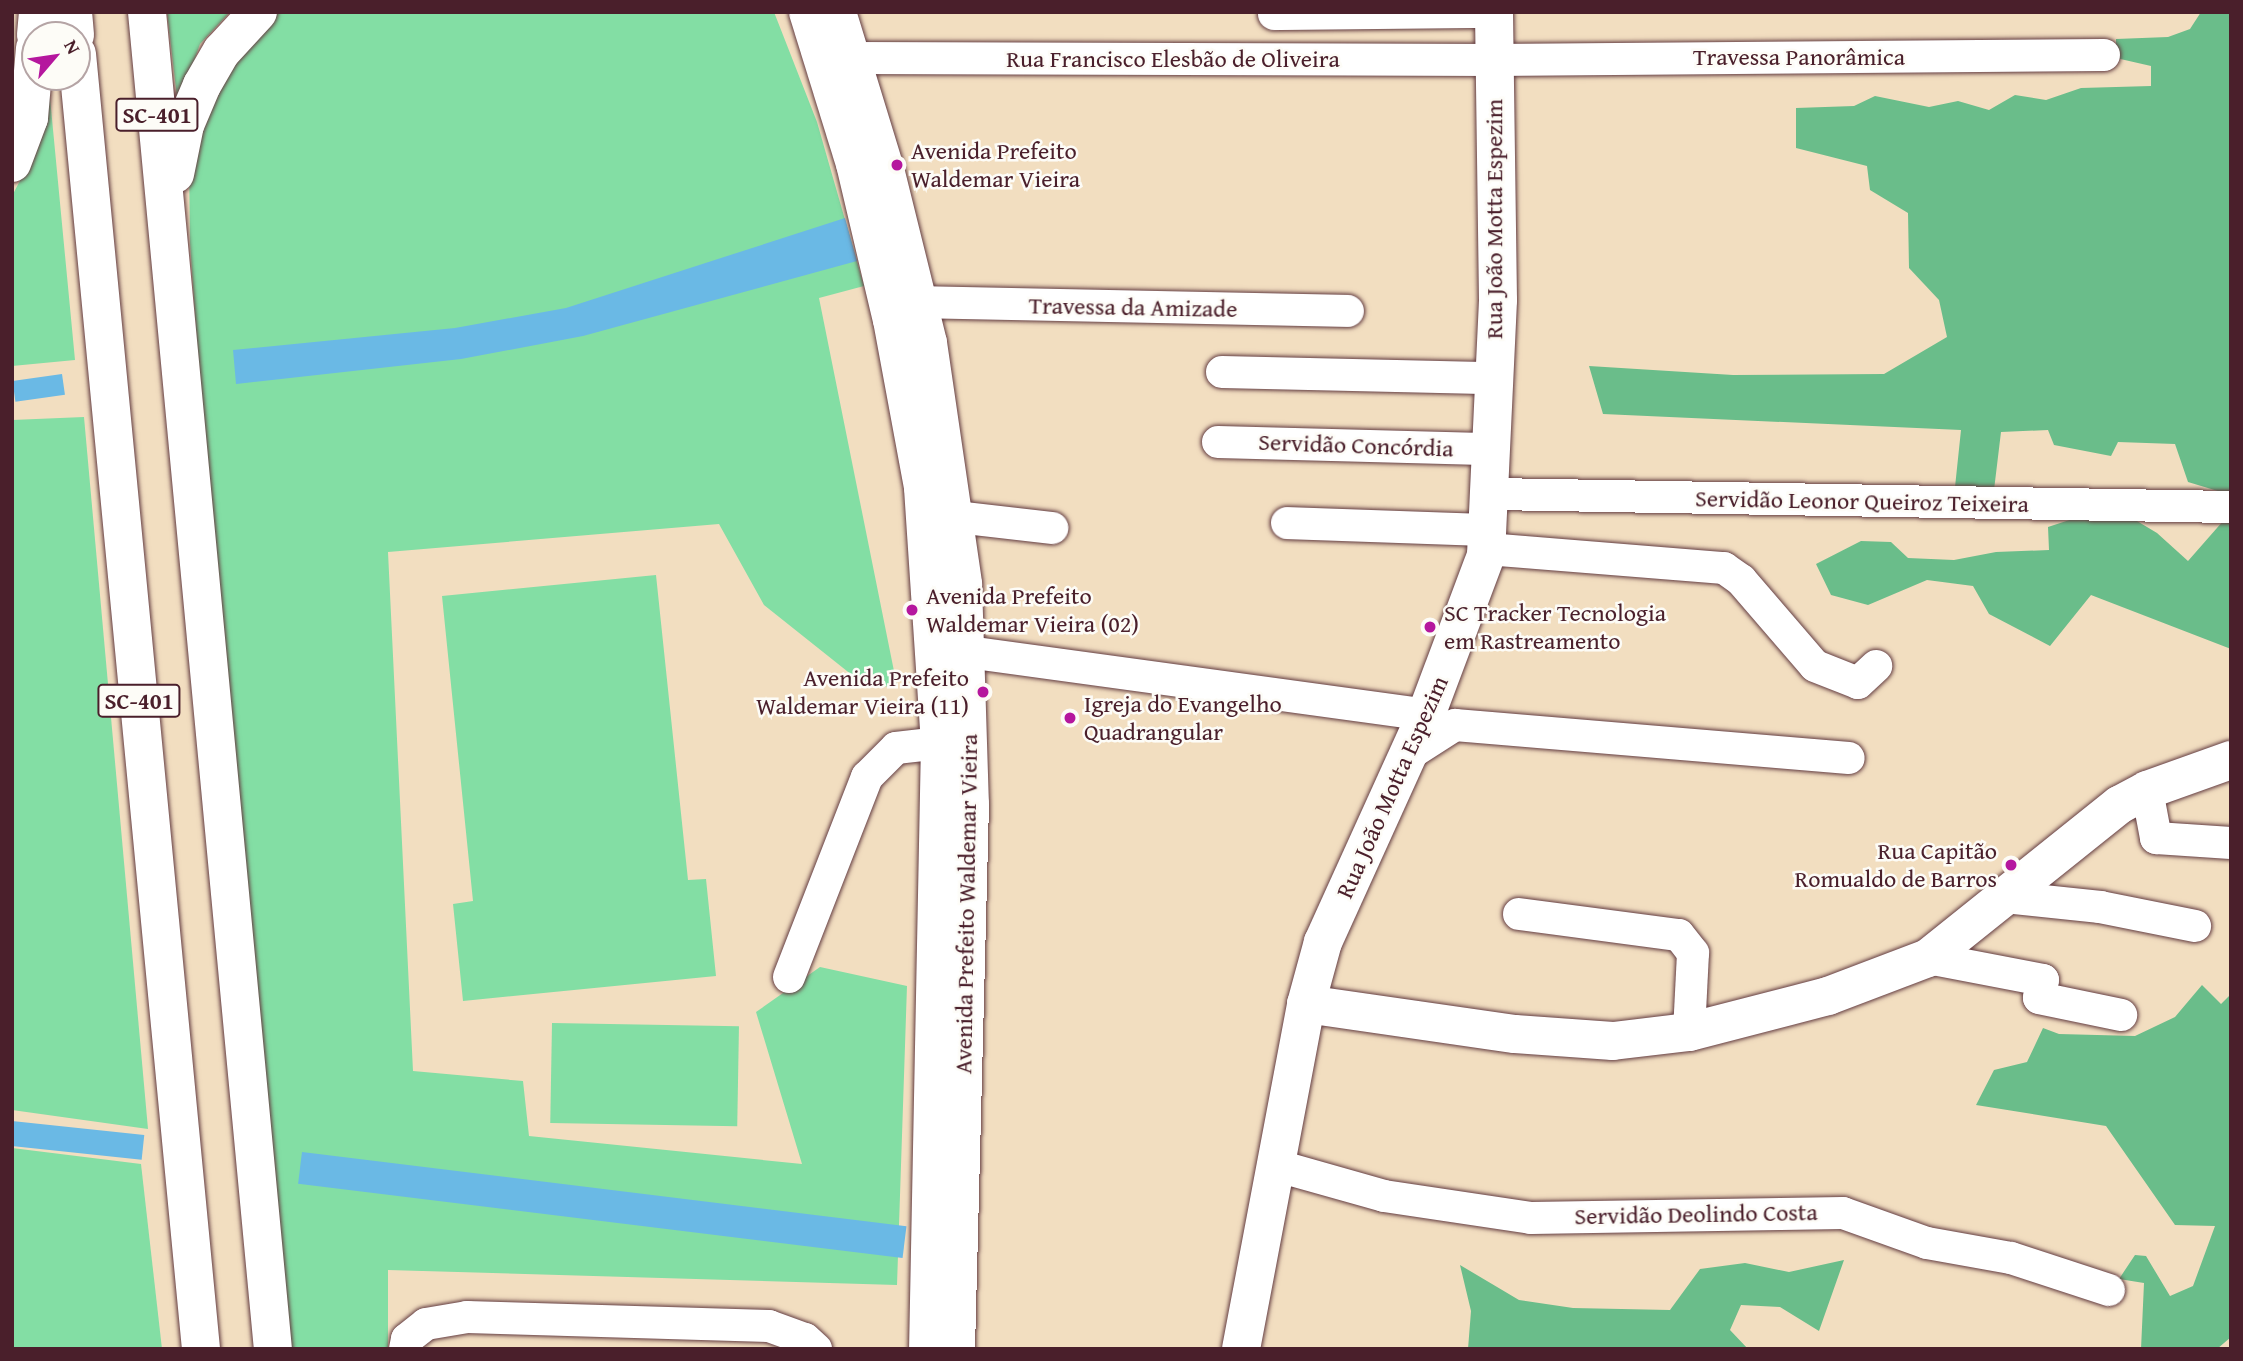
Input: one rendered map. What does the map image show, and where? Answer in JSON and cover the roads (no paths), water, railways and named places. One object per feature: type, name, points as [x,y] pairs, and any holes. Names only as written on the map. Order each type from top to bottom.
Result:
[{"type":"main road","name":"SC-401","points":[[147,12],[273,1349]]},
{"type":"main road","points":[[167,218],[185,125],[202,85],[222,51],[258,12]]},
{"type":"main road","name":"Avenida Prefeito Waldemar Vieira","points":[[808,12],[855,164],[892,320],[923,488],[947,528],[940,743],[942,1348]]},
{"type":"main road","name":"Avenida Prefeito Waldemar Vieira","points":[[837,12],[918,302],[947,528],[968,652],[970,804],[942,1348]]},
{"type":"main road","name":"Rua João Motta Espezim","points":[[1241,1349],[1278,1166],[1306,1004],[1323,942],[1426,715],[1476,589],[1490,524],[1494,378],[1494,12]]},
{"type":"main road","points":[[12,163],[29,118],[31,91]]},
{"type":"main road","name":"SC-401","points":[[81,91],[201,1349]]},
{"type":"main road","points":[[1306,1004],[1571,1040],[1652,1039],[1828,996],[1928,958],[2089,827],[2147,790],[2231,760]]},
{"type":"street","points":[[1275,14],[1481,12]]},
{"type":"street","name":"Travessa Panorâmica","points":[[1494,60],[2104,55]]},
{"type":"street","name":"Rua Francisco Elesbão de Oliveira","points":[[852,58],[1494,60]]},
{"type":"street","name":"Travessa da Amizade","points":[[918,302],[1348,312]]},
{"type":"street","points":[[1222,372],[1494,378]]},
{"type":"street","name":"Servidão Concórdia","points":[[1218,442],[1493,449]]},
{"type":"street","name":"Servidão Leonor Queiroz Teixeira","points":[[1490,524],[2231,506]]},
{"type":"street","points":[[1287,523],[1490,524],[1724,568],[1741,580],[1815,666],[1858,683],[1876,666]]},
{"type":"street","points":[[947,528],[1052,528]]},
{"type":"street","points":[[968,652],[1426,715]]},
{"type":"street","points":[[1408,755],[1455,725],[1849,758]]},
{"type":"street","points":[[789,977],[867,777],[896,748],[940,743]]},
{"type":"street","points":[[2147,790],[2156,838],[2231,843]]},
{"type":"street","points":[[2005,897],[2100,907],[2194,926]]},
{"type":"street","points":[[1519,914],[1679,935],[1693,953],[1689,1032]]},
{"type":"street","points":[[1928,958],[2043,979],[2039,998],[2121,1015]]},
{"type":"street","name":"Servidão Deolindo Costa","points":[[1278,1166],[1384,1196],[1531,1218],[1843,1213],[1927,1243],[2011,1258],[2109,1290]]},
{"type":"street","points":[[405,1349],[407,1339],[426,1324],[467,1317],[769,1326],[805,1339],[816,1349]]},
{"type":"water","points":[[845,218],[857,261],[583,336],[461,359],[236,384],[233,350],[455,328],[566,308]]},
{"type":"water","points":[[62,374],[65,395],[15,402],[12,381]]},
{"type":"water","points":[[12,1121],[144,1135],[142,1160],[12,1146]]},
{"type":"water","points":[[302,1152],[906,1226],[903,1258],[298,1184]]},
{"type":"place","name":"Avenida Prefeito Waldemar Vieira","points":[[897,165]]},
{"type":"place","name":"Avenida Prefeito Waldemar Vieira (02)","points":[[912,610]]},
{"type":"place","name":"SC Tracker Tecnologia em Rastreamento","points":[[1430,627]]},
{"type":"place","name":"Avenida Prefeito Waldemar Vieira (11)","points":[[983,692]]},
{"type":"place","name":"Igreja do Evangelho Quadrangular","points":[[1070,718]]},
{"type":"place","name":"Rua Capitão Romualdo de Barros","points":[[2011,865]]}]
